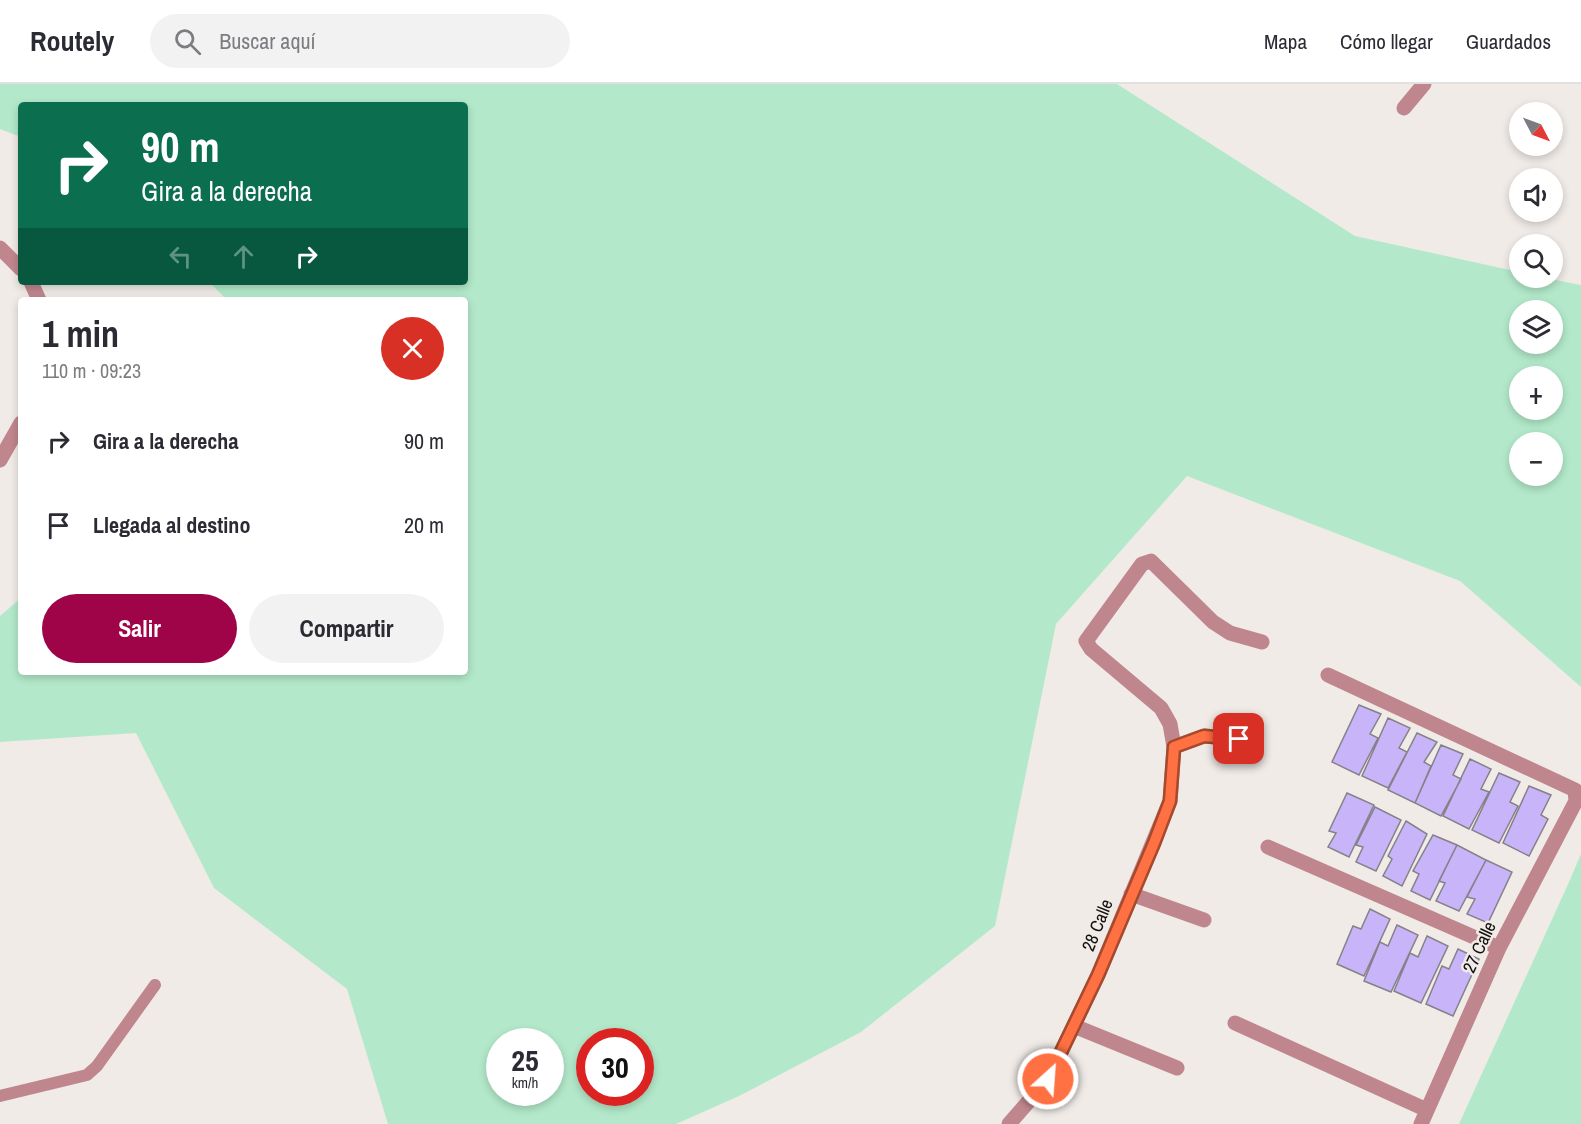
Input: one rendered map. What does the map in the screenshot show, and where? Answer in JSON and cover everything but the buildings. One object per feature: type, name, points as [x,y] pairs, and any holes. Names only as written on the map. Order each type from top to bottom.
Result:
[{"type":"street","points":[[1404,108],[1424,84]]},
{"type":"street","points":[[0,248],[18,266]]},
{"type":"street","points":[[0,460],[18,431]]},
{"type":"street","name":"28 Calle","points":[[1009,1124],[1048,1079],[1098,975],[1170,801],[1174,747],[1170,724],[1161,708],[1091,649],[1086,641],[1142,564],[1151,561],[1213,622],[1230,633],[1262,642]]},
{"type":"street","name":"27 Calle","points":[[1328,675],[1575,790],[1576,801],[1499,948],[1424,1117]]},
{"type":"street","points":[[1174,747],[1204,736],[1256,740]]},
{"type":"street","points":[[1268,847],[1499,948]]},
{"type":"street","points":[[1131,894],[1204,920]]},
{"type":"street","points":[[1235,1023],[1424,1117]]},
{"type":"street","points":[[1074,1026],[1177,1068]]},
{"type":"lane","points":[[0,1096],[87,1075],[97,1066],[154,985]]},
{"type":"green space","points":[[0,84],[1117,84],[1355,236],[1509,270],[1509,288],[1563,288],[1563,282],[1581,285],[1581,687],[1460,581],[1187,476],[1056,624],[995,926],[861,1032],[739,1096],[676,1124],[388,1124],[347,989],[214,888],[136,733],[0,742],[0,616],[18,601],[18,675],[468,675],[468,297],[224,297],[212,285],[468,285],[468,102],[18,102],[18,136],[0,129]]},
{"type":"green space","points":[[1581,854],[1581,1124],[1459,1124],[1569,882]]},
{"type":"route","points":[[1048,1079],[1098,975],[1170,801],[1174,747],[1204,736],[1239,739]]}]
